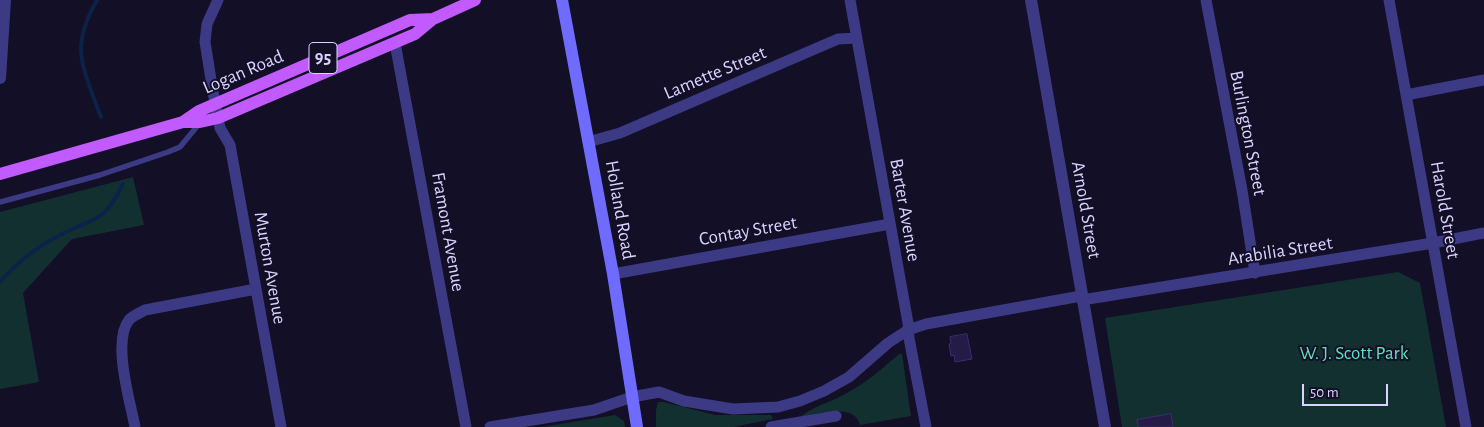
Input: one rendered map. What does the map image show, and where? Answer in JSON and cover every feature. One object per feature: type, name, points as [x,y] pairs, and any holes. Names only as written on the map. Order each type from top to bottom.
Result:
[{"type":"main road","name":"Logan Road","points":[[0,174],[183,122],[200,122],[218,118],[415,34],[433,19],[475,0]]},
{"type":"main road","name":"Holland Road","points":[[562,0],[613,274],[637,427]]},
{"type":"main road","name":"Logan Road","points":[[183,122],[199,111],[410,20],[433,19]]},
{"type":"street","name":"Murton Avenue","points":[[218,0],[207,24],[205,36],[215,104],[220,128],[230,145],[281,427]]},
{"type":"street","name":"Barter Avenue","points":[[850,0],[926,427]]},
{"type":"street","name":"Arnold Street","points":[[1032,0],[1105,427]]},
{"type":"street","name":"Burlington Street","points":[[1206,0],[1242,190],[1255,273]]},
{"type":"street","name":"Harold Street","points":[[1389,0],[1466,427]]},
{"type":"street","points":[[0,78],[3,7]]},
{"type":"street","name":"Lamette Street","points":[[588,142],[620,133],[838,39],[856,38]]},
{"type":"street","name":"Framont Avenue","points":[[395,43],[466,427]]},
{"type":"street","points":[[1406,95],[1484,80]]},
{"type":"street","name":"Contay Street","points":[[613,274],[890,224]]},
{"type":"street","name":"Arabilia Street","points":[[490,427],[594,410],[659,392],[684,400],[733,409],[761,409],[782,406],[824,391],[850,377],[888,343],[908,330],[926,324],[1082,298],[1255,273],[1484,233]]},
{"type":"street","points":[[135,427],[120,349],[122,332],[130,319],[145,310],[256,289]]},
{"type":"street","points":[[782,406],[786,424]]},
{"type":"street","points":[[770,427],[836,416]]},
{"type":"lane","name":"Logan Road","points":[[0,202],[100,175],[168,152],[180,147],[200,122]]},
{"type":"green space","points":[[133,177],[144,225],[72,239],[23,293],[39,382],[0,389],[0,212]]},
{"type":"green space","name":"W. J. Scott Park","points":[[1398,272],[1420,283],[1446,427],[1122,427],[1105,318]]},
{"type":"green space","points":[[899,354],[902,354],[911,416],[860,425],[857,418],[843,412],[825,412],[800,417],[860,385]]},
{"type":"green space","points":[[658,402],[715,415],[771,415],[773,419],[733,427],[656,427]]},
{"type":"green space","points":[[615,415],[624,421],[625,427],[542,427]]},
{"type":"building","points":[[967,334],[972,359],[955,362],[954,355],[951,356],[950,337]]},
{"type":"building","points":[[1171,414],[1173,427],[1138,427],[1137,420]]},
{"type":"waterway","points":[[97,0],[86,23],[81,49],[85,74],[101,117]]},
{"type":"waterway","points":[[0,282],[21,261],[45,243],[104,213],[123,184]]}]
